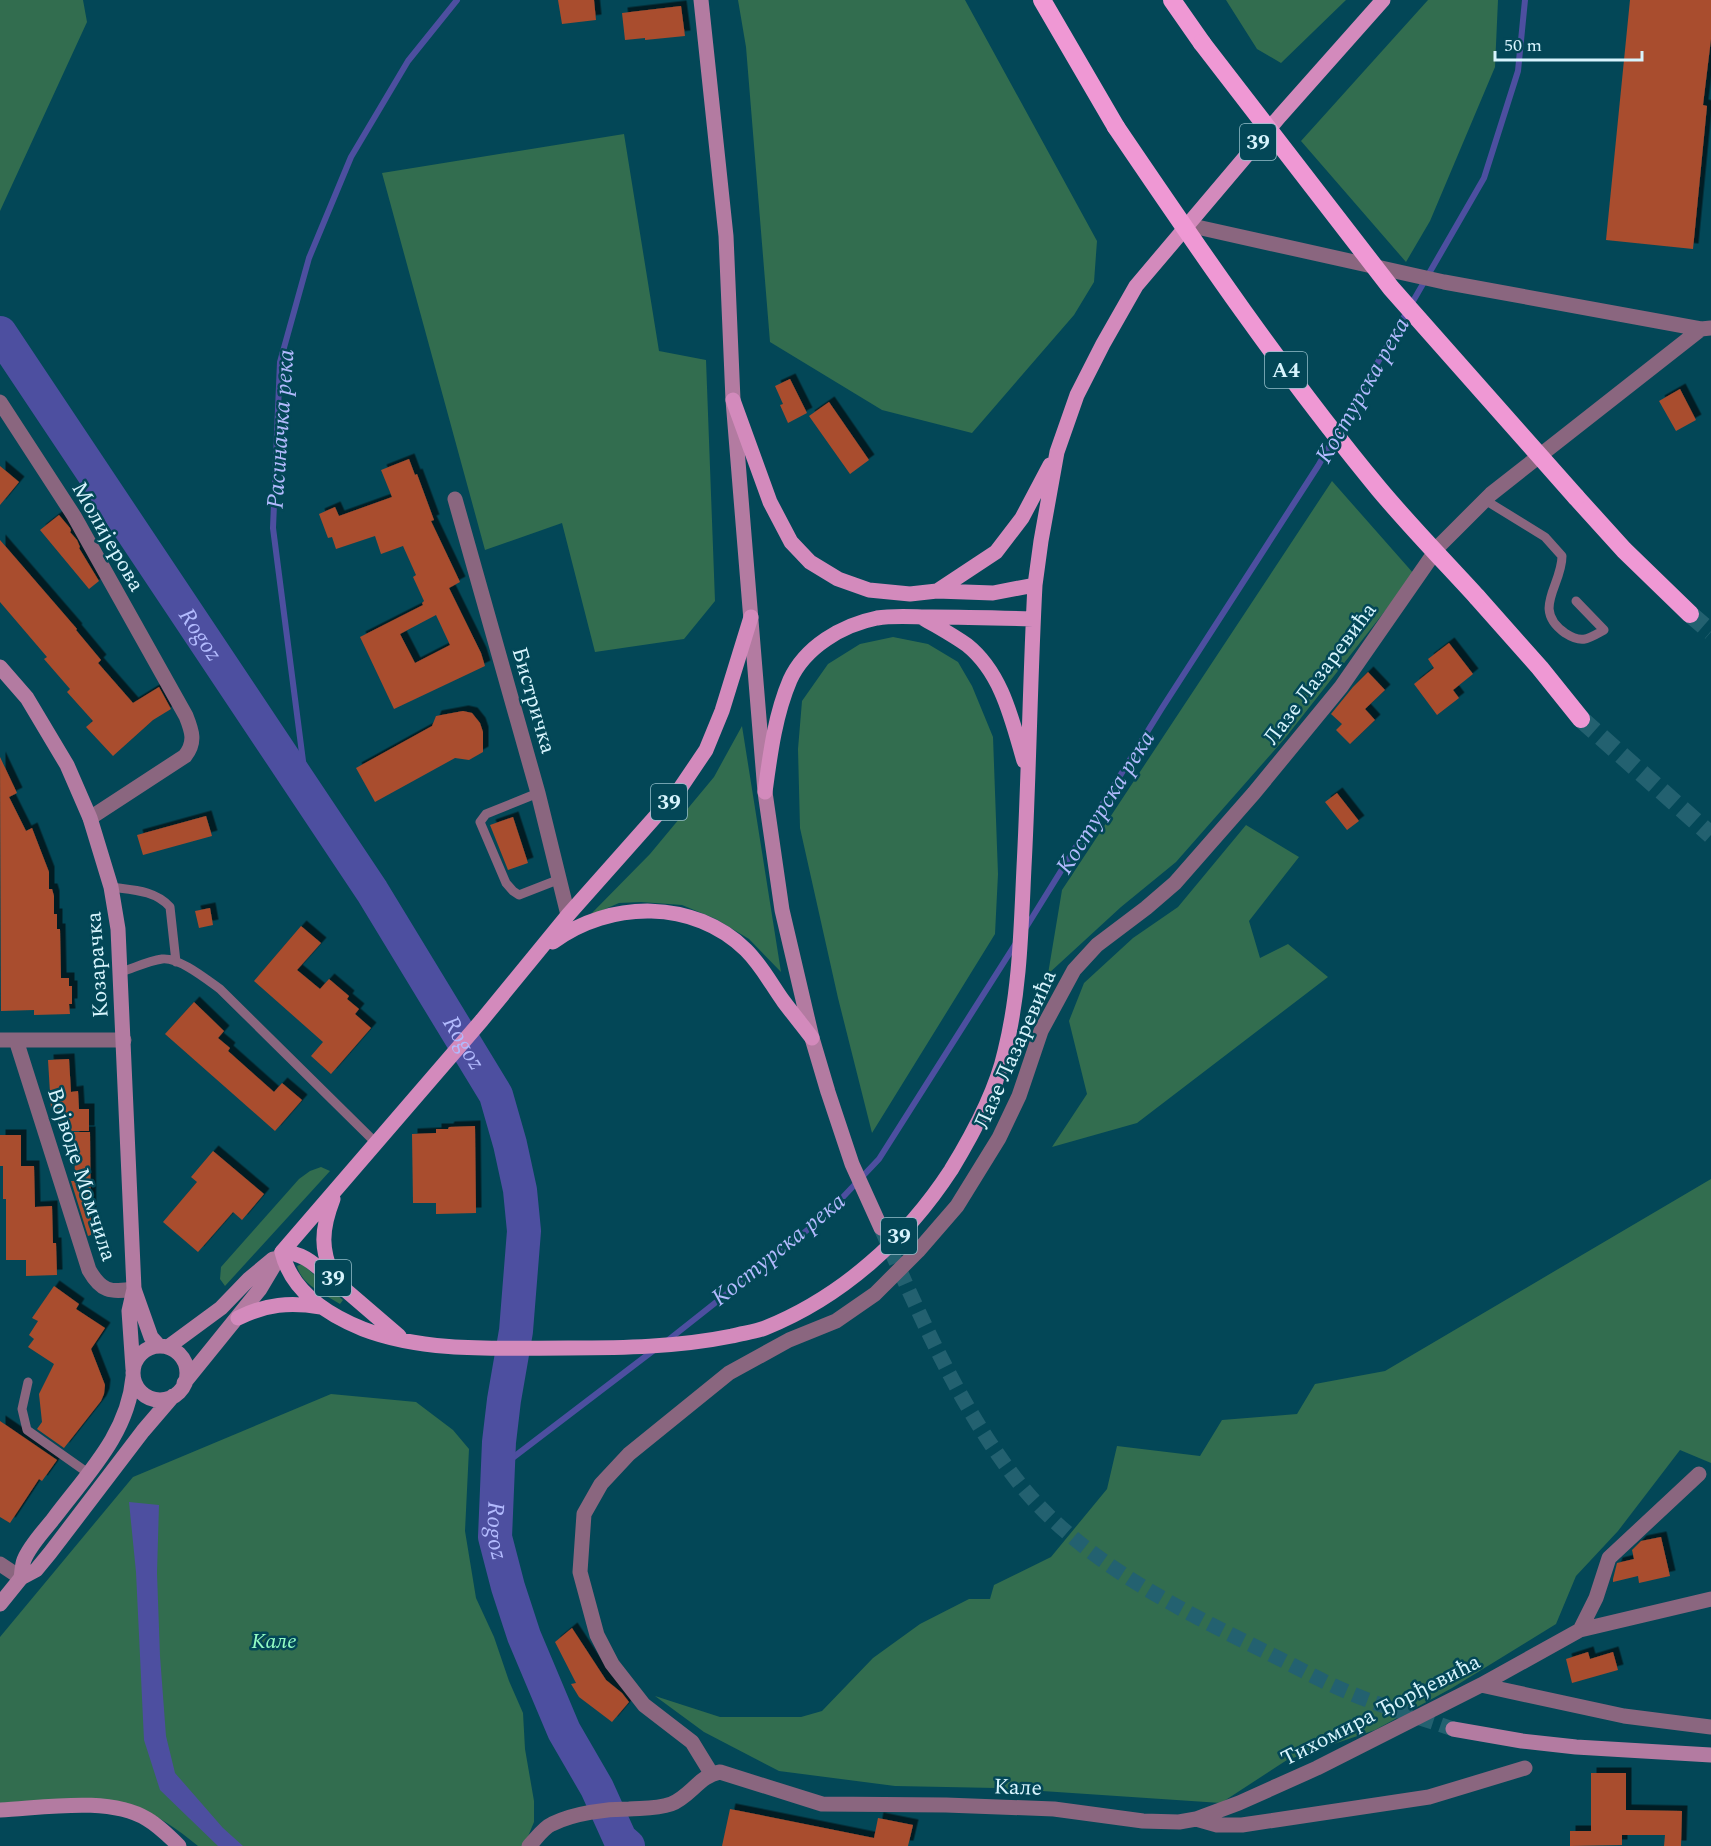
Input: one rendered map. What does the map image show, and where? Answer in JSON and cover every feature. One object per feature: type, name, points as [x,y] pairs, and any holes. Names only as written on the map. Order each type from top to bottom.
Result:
[{"type":"highway","name":"A4","points":[[1042,0],[1116,127],[1215,273],[1302,391],[1380,490],[1540,668],[1581,719]]},
{"type":"highway","points":[[1172,0],[1202,43],[1391,288],[1624,550],[1690,614]]},
{"type":"main road","points":[[701,0],[726,236],[733,400],[765,792],[782,910],[812,1038],[852,1164],[881,1228]]},
{"type":"main road","name":"39","points":[[751,617],[722,711],[706,750],[679,790],[568,915],[482,1020],[282,1252],[293,1280],[321,1307],[365,1330],[426,1344],[474,1347],[602,1348],[716,1339],[761,1330],[801,1312],[838,1289],[869,1265],[928,1203],[972,1133],[991,1093],[1005,1053],[1020,961],[1035,585],[1057,452],[1077,395],[1102,344],[1136,286],[1280,116],[1383,0]]},
{"type":"main road","points":[[733,400],[770,502],[791,542],[810,562],[838,579],[869,590],[909,594],[938,591],[993,593],[1035,585]]},
{"type":"main road","points":[[938,591],[996,552],[1022,518],[1057,452]]},
{"type":"main road","points":[[920,617],[969,647],[995,679],[1006,700],[1028,774]]},
{"type":"main road","points":[[765,792],[781,705],[791,678],[810,652],[825,639],[849,627],[878,618],[1033,619]]},
{"type":"main road","name":"Козарачка","points":[[0,667],[27,698],[67,765],[90,818],[111,887],[118,929],[121,972],[134,1289],[129,1311],[133,1373]]},
{"type":"main road","name":"39","points":[[534,956],[571,929],[602,917],[628,912],[675,912],[702,920],[728,935],[745,949],[764,969],[783,1001],[812,1038]]},
{"type":"main road","name":"39","points":[[337,1189],[326,1217],[323,1236],[324,1256],[335,1281],[404,1340]]},
{"type":"main road","points":[[21,1578],[24,1560],[114,1438],[125,1417],[131,1398],[136,1360],[141,1353],[150,1348],[163,1346],[212,1315],[249,1279],[282,1252],[302,1255],[335,1281]]},
{"type":"main road","points":[[0,1604],[21,1578],[36,1570],[50,1553],[143,1431],[260,1289],[282,1252]]},
{"type":"main road","name":"Козарачка","points":[[134,1289],[151,1337],[163,1346]]},
{"type":"main road","points":[[237,1318],[255,1310],[283,1304],[299,1303],[321,1307]]},
{"type":"main road","points":[[163,1346],[182,1358],[187,1375],[184,1383]]},
{"type":"main road","points":[[133,1373],[135,1385],[148,1397],[165,1400],[173,1396]]},
{"type":"main road","points":[[1453,1729],[1522,1741],[1576,1747],[1711,1755]]},
{"type":"main road","points":[[0,1810],[82,1806],[116,1808],[147,1819],[180,1846]]},
{"type":"street","name":"Лазе Лазаревића","points":[[1188,225],[1413,276],[1706,328]]},
{"type":"street","name":"Лазе Лазаревића","points":[[711,1773],[692,1742],[644,1705],[612,1664],[597,1635],[580,1572],[584,1514],[601,1484],[629,1454],[729,1373],[789,1340],[836,1320],[875,1294],[918,1251],[957,1206],[999,1138],[1019,1095],[1041,1031],[1074,970],[1097,945],[1146,908],[1174,883],[1254,793],[1341,687],[1438,546],[1485,500],[1706,328]]},
{"type":"street","name":"Молијерова","points":[[0,402],[74,516],[186,716],[192,732],[192,745],[185,756],[90,818]]},
{"type":"street","name":"Бистричка","points":[[455,499],[538,793],[568,915]]},
{"type":"street","points":[[8,1040],[124,1040]]},
{"type":"street","name":"Војводе Момчила","points":[[8,1040],[89,1270],[96,1283],[107,1290],[118,1292],[134,1289]]},
{"type":"street","points":[[1580,1630],[1596,1598],[1609,1558],[1699,1474]]},
{"type":"street","points":[[0,1564],[21,1578]]},
{"type":"street","name":"Тихомира Ђорђевића","points":[[1196,1819],[1239,1803],[1317,1768],[1481,1685],[1580,1630],[1711,1599]]},
{"type":"street","points":[[1481,1685],[1624,1716],[1711,1727]]},
{"type":"street","name":"Кале","points":[[711,1773],[720,1772],[822,1804],[1054,1809],[1143,1821],[1179,1822],[1196,1819],[1217,1826],[1242,1825],[1429,1797],[1525,1768]]},
{"type":"street","points":[[529,1846],[552,1824],[576,1816],[619,1809],[649,1809],[672,1804],[686,1797],[711,1773]]},
{"type":"lane","points":[[1485,500],[1545,537],[1562,555],[1562,568],[1550,596],[1549,615],[1557,627],[1574,639],[1587,639],[1604,630],[1576,601]]},
{"type":"lane","points":[[538,793],[486,814],[480,822],[506,883],[513,891],[519,895],[560,879]]},
{"type":"lane","points":[[111,887],[156,894],[164,900],[170,907],[176,962]]},
{"type":"lane","points":[[121,972],[163,959],[176,962],[220,989],[376,1143]]},
{"type":"lane","points":[[28,1382],[22,1409],[27,1430],[88,1473]]},
{"type":"green space","points":[[0,0],[83,0],[87,22],[0,211]]},
{"type":"green space","points":[[738,0],[965,0],[1097,241],[1094,282],[1074,315],[972,433],[882,410],[770,342],[746,47]]},
{"type":"green space","points":[[1226,0],[1346,0],[1281,63],[1257,49]]},
{"type":"green space","points":[[1428,0],[1498,0],[1495,67],[1430,221],[1406,262],[1301,141]]},
{"type":"green space","points":[[624,134],[659,351],[706,360],[715,601],[684,639],[595,652],[562,523],[485,550],[382,173]]},
{"type":"green space","points":[[1332,481],[1414,574],[1286,737],[1176,862],[1121,907],[1048,974],[1062,890]]},
{"type":"green space","points":[[893,637],[928,644],[958,662],[972,686],[993,737],[998,874],[995,934],[872,1133],[838,998],[800,828],[798,749],[802,701],[828,664],[860,644]]},
{"type":"green space","points":[[742,726],[781,972],[749,939],[716,919],[682,905],[619,903],[589,916],[650,854],[714,777]]},
{"type":"green space","points":[[1246,825],[1299,857],[1249,921],[1260,958],[1288,944],[1328,977],[1137,1123],[1052,1147],[1087,1094],[1069,1021],[1084,983],[1133,938],[1178,907]]},
{"type":"green space","points":[[321,1167],[330,1171],[225,1286],[220,1279],[221,1267],[299,1179]]},
{"type":"green space","points":[[1711,1179],[1711,1463],[1680,1450],[1618,1531],[1576,1576],[1556,1624],[1452,1688],[1375,1730],[1287,1760],[1221,1803],[996,1788],[895,1786],[779,1771],[704,1732],[655,1696],[720,1717],[801,1717],[822,1711],[873,1658],[920,1624],[969,1599],[990,1599],[994,1585],[1051,1557],[1107,1489],[1117,1446],[1200,1456],[1222,1420],[1297,1414],[1315,1384],[1385,1371]]},
{"type":"green space","points":[[302,1264],[343,1300],[340,1304],[304,1279],[297,1266]]},
{"type":"green space","name":"Кале","points":[[331,1394],[416,1402],[453,1430],[469,1449],[465,1531],[476,1598],[494,1637],[523,1713],[525,1749],[534,1801],[534,1822],[524,1846],[198,1846],[167,1823],[132,1805],[0,1807],[0,1637],[133,1477]]},
{"type":"shaded area","points":[[129,1502],[159,1505],[157,1573],[160,1656],[166,1736],[175,1773],[223,1828],[243,1846],[218,1846],[160,1790],[144,1740],[136,1572]]},
{"type":"building","points":[[558,0],[594,0],[596,20],[562,24]]},
{"type":"building","points":[[1630,0],[1711,0],[1711,39],[1703,105],[1707,106],[1693,249],[1606,240]]},
{"type":"building","points":[[681,6],[685,36],[625,40],[622,13]]},
{"type":"building","points":[[790,379],[807,413],[788,423],[775,386]]},
{"type":"building","points":[[1680,389],[1696,420],[1676,431],[1659,401]]},
{"type":"building","points":[[829,402],[869,460],[850,474],[809,416]]},
{"type":"building","points":[[409,459],[415,475],[417,474],[434,520],[431,521],[460,582],[449,588],[481,653],[485,666],[394,709],[360,637],[423,605],[424,601],[413,577],[416,575],[403,546],[381,554],[375,536],[336,549],[332,537],[328,538],[319,514],[335,507],[339,516],[392,497],[381,470]],"holes":[[[436,615],[450,645],[415,663],[400,634]]]},
{"type":"building","points":[[0,466],[19,482],[0,505]]},
{"type":"building","points":[[59,515],[70,528],[70,532],[77,540],[79,548],[99,581],[89,589],[40,530]]},
{"type":"building","points":[[0,540],[77,629],[101,660],[98,663],[133,703],[159,687],[171,709],[153,720],[113,756],[86,727],[93,721],[67,692],[70,689],[44,659],[47,657],[0,602]]},
{"type":"building","points":[[1449,643],[1473,674],[1453,690],[1459,698],[1437,715],[1414,684],[1434,668],[1428,659]]},
{"type":"building","points":[[1368,672],[1385,690],[1365,709],[1375,720],[1350,744],[1336,730],[1342,724],[1331,714]]},
{"type":"building","points":[[463,711],[472,713],[480,723],[483,732],[483,752],[469,760],[455,758],[375,802],[356,768],[432,726],[436,716]]},
{"type":"building","points":[[0,757],[17,793],[9,797],[26,831],[32,828],[49,872],[49,889],[52,889],[54,896],[54,914],[57,914],[57,929],[60,929],[61,978],[69,978],[69,986],[72,986],[70,1014],[34,1015],[34,1010],[1,1011]]},
{"type":"building","points":[[1337,793],[1359,821],[1347,830],[1325,802]]},
{"type":"building","points":[[206,816],[212,836],[143,855],[137,835]]},
{"type":"building","points":[[513,817],[528,863],[508,870],[490,825]]},
{"type":"building","points":[[210,908],[213,925],[199,928],[195,911]]},
{"type":"building","points":[[301,926],[321,943],[297,970],[320,989],[329,979],[349,996],[347,999],[359,1009],[355,1014],[371,1028],[331,1074],[311,1056],[323,1042],[254,981]]},
{"type":"building","points":[[194,1002],[224,1031],[218,1038],[230,1048],[228,1051],[274,1092],[282,1083],[302,1100],[275,1131],[165,1034]]},
{"type":"building","points":[[69,1059],[71,1092],[78,1091],[79,1109],[89,1109],[89,1131],[58,1131],[58,1109],[51,1109],[48,1060]]},
{"type":"building","points":[[475,1126],[476,1213],[436,1214],[436,1203],[413,1203],[412,1134],[436,1133],[436,1129],[448,1129],[449,1127]]},
{"type":"building","points":[[74,1132],[90,1132],[91,1235],[88,1236],[71,1181],[75,1181]]},
{"type":"building","points":[[0,1135],[21,1135],[21,1166],[34,1166],[35,1207],[52,1206],[57,1275],[26,1276],[26,1260],[6,1260],[6,1199],[3,1199]]},
{"type":"building","points":[[213,1151],[264,1194],[242,1220],[233,1212],[198,1252],[163,1222],[197,1182],[191,1177]]},
{"type":"building","points":[[54,1286],[79,1304],[76,1309],[105,1328],[91,1349],[105,1385],[104,1394],[64,1448],[37,1429],[42,1422],[39,1394],[54,1364],[28,1347],[34,1339],[29,1335],[38,1321],[32,1318]]},
{"type":"building","points":[[0,1421],[57,1460],[42,1481],[39,1479],[10,1523],[0,1517]]},
{"type":"building","points":[[1661,1537],[1670,1576],[1639,1583],[1638,1576],[1613,1582],[1617,1563],[1634,1559],[1632,1550],[1641,1541]]},
{"type":"building","points":[[572,1628],[606,1680],[629,1702],[612,1722],[579,1697],[571,1684],[576,1683],[555,1642]]},
{"type":"building","points":[[1588,1652],[1590,1659],[1613,1652],[1618,1670],[1572,1683],[1566,1659]]},
{"type":"building","points":[[1591,1773],[1626,1773],[1626,1810],[1682,1811],[1681,1846],[1664,1846],[1665,1835],[1622,1835],[1622,1845],[1570,1846],[1570,1831],[1591,1831]]},
{"type":"building","points":[[730,1809],[874,1838],[878,1818],[913,1825],[908,1846],[722,1846]]},
{"type":"waterway","name":"Расиначка река","points":[[307,792],[273,528],[280,362],[309,258],[351,157],[408,61],[457,0]]},
{"type":"waterway","name":"Костурска река","points":[[1025,929],[1162,708],[1318,466],[1484,178],[1518,71],[1525,0]]},
{"type":"waterway","name":"Rogoz","points":[[0,333],[372,891],[496,1095],[520,1190],[524,1231],[516,1331],[499,1442],[495,1537],[524,1636],[564,1731],[597,1788],[620,1839],[628,1846]]},
{"type":"waterway","name":"Костурска река","points":[[667,1341],[825,1216],[879,1159],[1016,943]]},
{"type":"waterway","name":"Костурска река","points":[[498,1469],[654,1350]]},
{"type":"tunnel","points":[[1690,614],[1711,632]]},
{"type":"tunnel","points":[[1581,719],[1711,835]]},
{"type":"tunnel","points":[[881,1228],[942,1360],[997,1454],[1044,1511],[1071,1536],[1132,1580],[1231,1635],[1350,1693],[1453,1729]]}]
